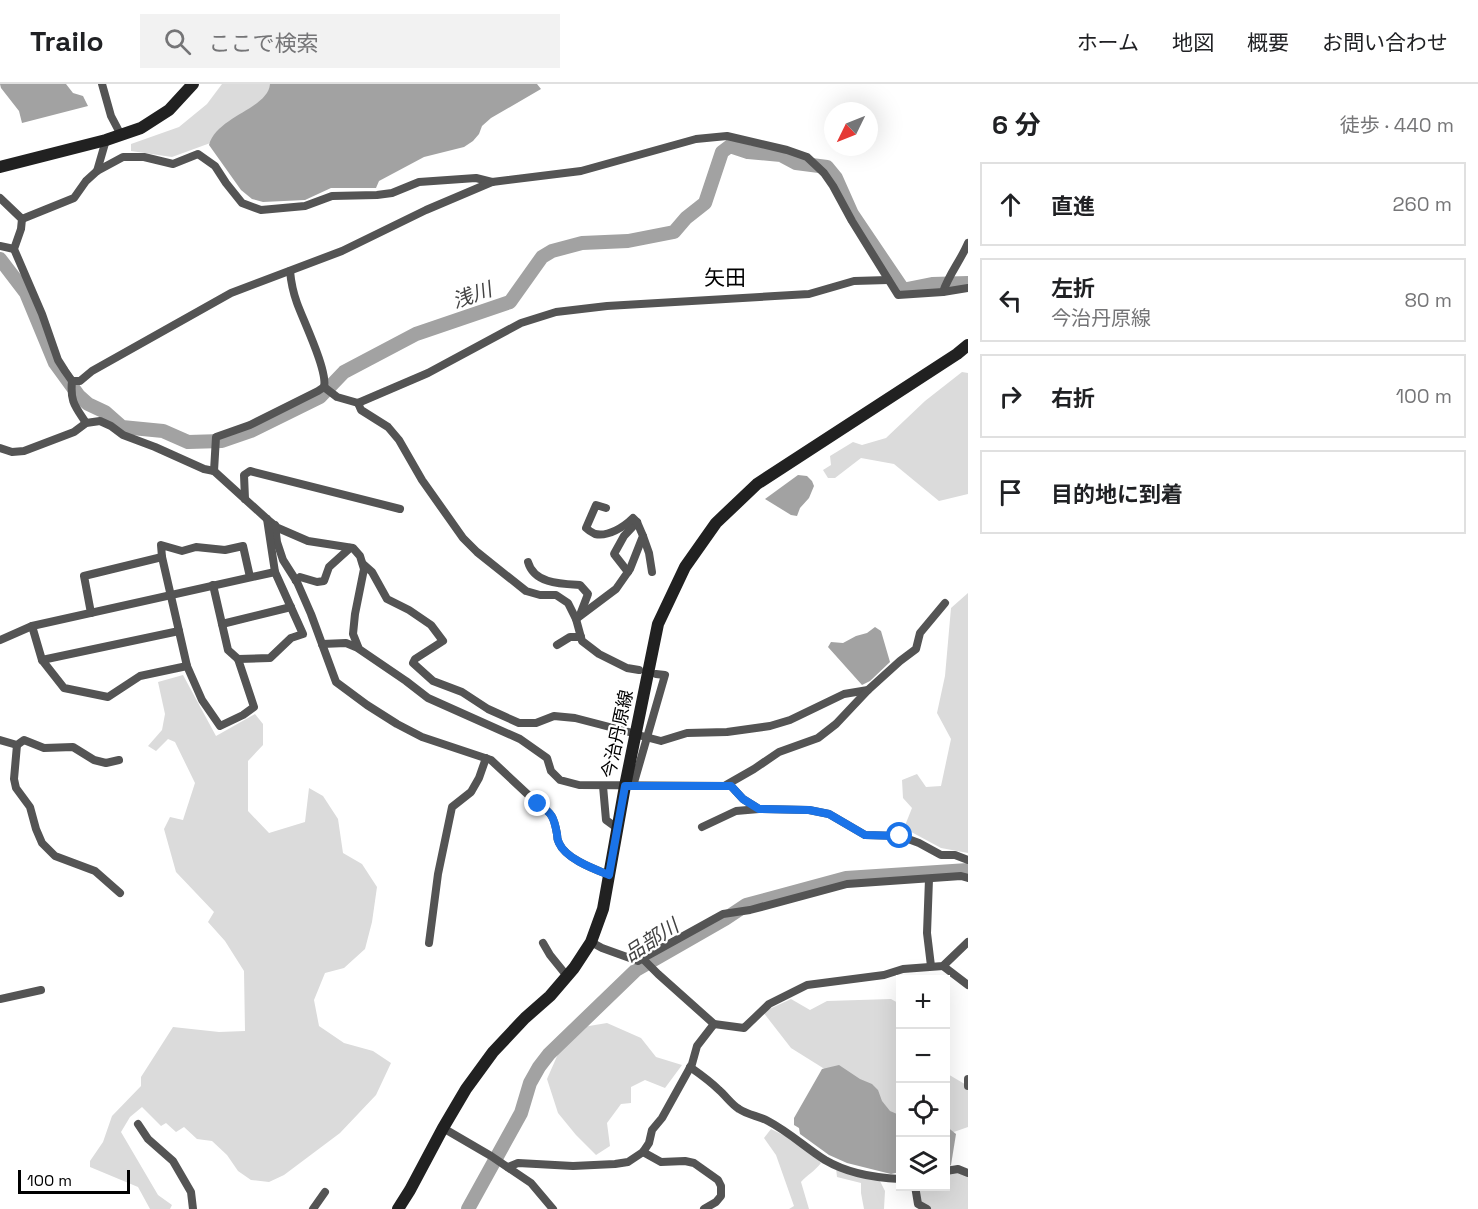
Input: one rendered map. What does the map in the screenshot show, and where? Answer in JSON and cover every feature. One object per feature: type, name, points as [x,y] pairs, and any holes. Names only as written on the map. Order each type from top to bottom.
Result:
[{"type":"main road","points":[[0,167],[106,140],[141,128],[169,110],[193,84]]},
{"type":"main road","name":"今治丹原線","points":[[398,1209],[466,1089],[493,1052],[525,1018],[550,996],[574,968],[591,942],[603,909],[617,828],[629,786],[658,624],[684,567],[716,523],[757,484],[968,345]]},
{"type":"street","points":[[102,84],[111,116],[121,135]]},
{"type":"street","points":[[72,381],[80,381],[92,371],[231,293],[342,251],[426,210],[492,182],[581,171],[696,139],[727,136],[807,157],[824,173],[833,186],[898,295],[968,288]]},
{"type":"street","points":[[97,171],[106,140]]},
{"type":"street","points":[[22,219],[74,198],[86,181],[97,171],[123,157],[144,157],[173,164],[198,154],[215,166],[242,203],[261,210],[305,206],[332,196],[392,193],[419,182],[476,178],[492,182]]},
{"type":"street","points":[[0,198],[22,219]]},
{"type":"street","points":[[22,219],[14,249],[42,314],[58,360],[72,381],[70,395],[86,423]]},
{"type":"street","points":[[943,292],[947,279],[968,243]]},
{"type":"street","points":[[0,246],[14,249]]},
{"type":"street","points":[[214,471],[216,437],[250,425],[324,387],[325,381],[316,350],[296,301],[290,271]]},
{"type":"street","points":[[324,387],[338,397],[358,403],[428,373],[521,323],[556,312],[607,306],[809,294],[854,281],[888,280]]},
{"type":"street","points":[[358,403],[361,410],[388,427],[399,440],[422,480],[463,538],[477,552],[526,591],[540,595],[556,595],[568,603],[578,618],[582,641],[599,654],[627,668],[639,670]]},
{"type":"street","points":[[0,448],[12,452],[24,451],[74,432],[86,423],[100,421],[123,435],[204,469],[214,471],[275,525],[308,541],[353,548],[360,556],[364,569],[353,633],[358,648]]},
{"type":"street","points":[[245,499],[244,475],[250,471],[400,509]]},
{"type":"street","points":[[606,507],[596,505],[586,528],[594,534],[606,534],[624,526],[633,518],[637,522],[649,553],[652,572]]},
{"type":"street","points":[[238,659],[270,658],[291,638],[303,634],[275,572],[267,519]]},
{"type":"street","points":[[628,572],[614,554],[624,536],[637,522]]},
{"type":"street","points":[[275,525],[276,542],[311,614],[336,682],[367,705],[422,737],[491,760],[555,820],[558,842],[565,852],[588,867],[609,875]]},
{"type":"street","points":[[578,618],[616,589],[628,572],[643,536]]},
{"type":"street","points":[[213,585],[228,650],[238,659],[254,707],[220,726],[202,700],[187,666],[161,545],[182,551],[196,547],[225,550],[243,546],[249,577]]},
{"type":"street","points":[[296,580],[300,577],[317,582],[324,581],[329,567],[350,548]]},
{"type":"street","points":[[91,613],[84,576],[162,557]]},
{"type":"street","points":[[528,562],[530,568],[541,579],[580,585],[588,594],[578,618]]},
{"type":"street","points":[[363,564],[372,572],[387,599],[431,625],[443,641],[413,663],[434,681],[462,692],[513,726],[524,742]]},
{"type":"street","points":[[0,640],[32,626],[275,572]]},
{"type":"street","points":[[725,786],[779,752],[818,738],[836,724],[868,690],[916,650],[920,633],[945,603]]},
{"type":"street","points":[[222,624],[291,607]]},
{"type":"street","points":[[32,626],[42,660],[64,688],[108,697],[140,676],[187,666]]},
{"type":"street","points":[[42,660],[179,631]]},
{"type":"street","points":[[557,645],[570,637],[581,636]]},
{"type":"street","points":[[322,644],[346,643],[358,648],[428,698],[524,742],[547,758],[551,771],[560,780],[579,785],[603,786],[731,786],[743,799],[759,809]]},
{"type":"street","points":[[629,786],[665,675],[656,674]]},
{"type":"street","points":[[645,737],[661,741],[687,733],[727,732],[770,726],[790,720],[844,694],[868,690]]},
{"type":"street","points":[[488,709],[519,723],[536,723],[554,716],[575,718],[629,732]]},
{"type":"street","points":[[0,740],[17,744],[24,740],[45,748],[73,747],[94,760],[106,763],[118,760]]},
{"type":"street","points":[[17,744],[14,779],[16,788],[30,807],[42,843],[55,856],[94,871],[120,893]]},
{"type":"street","points":[[429,943],[438,874],[452,807],[471,792],[486,758]]},
{"type":"street","points":[[603,786],[606,820],[617,828]]},
{"type":"street","points":[[702,827],[736,812],[759,809],[809,810],[829,814],[865,835],[900,836],[941,855],[955,855],[968,860]]},
{"type":"street","points":[[591,942],[638,962],[723,914],[750,910],[847,884],[961,876],[968,878]]},
{"type":"street","points":[[929,879],[927,933],[931,966]]},
{"type":"street","points":[[943,966],[968,942]]},
{"type":"street","points":[[543,943],[567,976]]},
{"type":"street","points":[[643,959],[714,1024],[744,1028],[769,1004],[807,985],[931,966],[943,966],[968,985]]},
{"type":"street","points":[[0,999],[41,990]]},
{"type":"street","points":[[508,1167],[518,1162],[573,1166],[615,1164],[628,1162],[643,1152],[649,1143],[652,1130],[662,1118],[690,1067],[697,1046],[714,1024]]},
{"type":"street","points":[[690,1067],[718,1088],[737,1108],[767,1120],[824,1159],[839,1167],[864,1174],[896,1179]]},
{"type":"street","points":[[968,1079],[968,1086]]},
{"type":"street","points":[[138,1124],[148,1139],[173,1161],[191,1192],[193,1209]]},
{"type":"street","points":[[443,1128],[531,1183],[553,1209]]},
{"type":"street","points":[[643,1152],[661,1162],[694,1163],[718,1180],[721,1186],[721,1196],[704,1209]]},
{"type":"street","points":[[950,1170],[958,1169],[968,1173]]},
{"type":"street","points":[[916,1191],[918,1204],[927,1209]]},
{"type":"street","points":[[313,1209],[325,1192]]},
{"type":"shaded area","points":[[0,84],[66,84],[73,93],[83,96],[88,106],[22,123],[19,111]]},
{"type":"shaded area","points":[[222,84],[282,84],[235,134],[172,157],[131,151],[131,144],[179,127],[207,104]]},
{"type":"shaded area","points":[[270,84],[537,84],[541,89],[491,118],[482,126],[473,141],[464,147],[424,157],[379,181],[376,188],[331,188],[305,200],[263,202],[252,199],[241,190],[209,145],[214,135],[222,127],[261,100]]},
{"type":"shaded area","points":[[962,372],[968,373],[968,494],[939,501],[894,464],[861,458],[835,478],[828,478],[823,470],[831,465],[830,456],[853,442],[862,445],[886,438],[925,401]]},
{"type":"shaded area","points":[[798,475],[807,476],[814,486],[797,516],[791,515],[765,499]]},
{"type":"shaded area","points":[[968,593],[968,853],[941,848],[904,828],[912,808],[903,798],[902,780],[917,774],[926,787],[941,786],[951,739],[937,713],[945,676],[951,608]]},
{"type":"shaded area","points":[[875,627],[881,631],[890,662],[870,681],[862,685],[828,647],[831,642],[843,643]]},
{"type":"shaded area","points":[[183,675],[216,736],[255,714],[263,724],[263,745],[248,761],[248,811],[269,833],[305,822],[309,788],[323,796],[338,819],[343,853],[362,864],[377,887],[365,949],[344,968],[325,973],[314,1000],[319,1026],[344,1043],[373,1051],[391,1063],[376,1095],[340,1133],[284,1175],[269,1182],[251,1180],[238,1171],[227,1155],[212,1141],[197,1139],[184,1127],[176,1132],[166,1123],[161,1126],[142,1107],[130,1117],[121,1132],[158,1195],[172,1205],[170,1209],[150,1209],[138,1187],[90,1167],[90,1161],[103,1142],[112,1116],[141,1086],[141,1077],[173,1027],[219,1032],[245,1031],[244,971],[225,941],[208,922],[214,912],[176,872],[164,829],[170,817],[183,820],[195,783],[175,742],[168,739],[156,751],[148,746],[162,730],[165,714],[158,682]]},
{"type":"shaded area","points":[[791,999],[810,1010],[827,1001],[891,999],[896,1002],[896,1134],[839,1078],[791,1048],[763,1012]]},
{"type":"shaded area","points":[[607,1023],[641,1038],[656,1057],[682,1065],[665,1088],[645,1080],[631,1087],[631,1103],[621,1104],[607,1123],[610,1146],[596,1155],[558,1113],[547,1079],[558,1054],[583,1027]]},
{"type":"shaded area","points":[[839,1065],[872,1084],[890,1111],[896,1114],[896,1173],[891,1174],[847,1163],[829,1155],[800,1134],[799,1128],[794,1125],[794,1118],[822,1069]]},
{"type":"shaded area","points":[[950,1075],[968,1086],[968,1127],[950,1133]]},
{"type":"shaded area","points":[[771,1129],[799,1143],[821,1163],[801,1182],[809,1209],[789,1209],[794,1206],[776,1155],[764,1138]]},
{"type":"shaded area","points":[[950,1129],[956,1134],[950,1165]]},
{"type":"shaded area","points":[[950,1164],[956,1171],[968,1176],[968,1209],[932,1209],[914,1199],[913,1191],[950,1191]]},
{"type":"shaded area","points":[[836,1168],[879,1179],[885,1191],[884,1209],[864,1209],[861,1183],[837,1177]]},
{"type":"waterway","name":"浅川","points":[[0,259],[26,293],[55,363],[79,396],[88,404],[105,412],[122,427],[163,431],[188,442],[222,441],[251,431],[320,397],[344,372],[416,334],[510,302],[542,257],[552,251],[582,243],[628,241],[674,232],[686,218],[705,203],[722,152],[730,146],[748,152],[781,155],[796,163],[827,167],[836,178],[852,214],[902,288],[968,283]]},
{"type":"waterway","name":"品部川","points":[[468,1209],[521,1113],[530,1083],[539,1067],[549,1054],[636,970],[746,905],[846,878],[968,870]]},
{"type":"district","name":"矢田","points":[[725,277]]},
{"type":"route","points":[[538,804],[555,820],[558,842],[565,852],[588,867],[609,875],[625,786],[731,786],[743,799],[759,809],[809,810],[829,814],[865,835],[900,836]]}]
